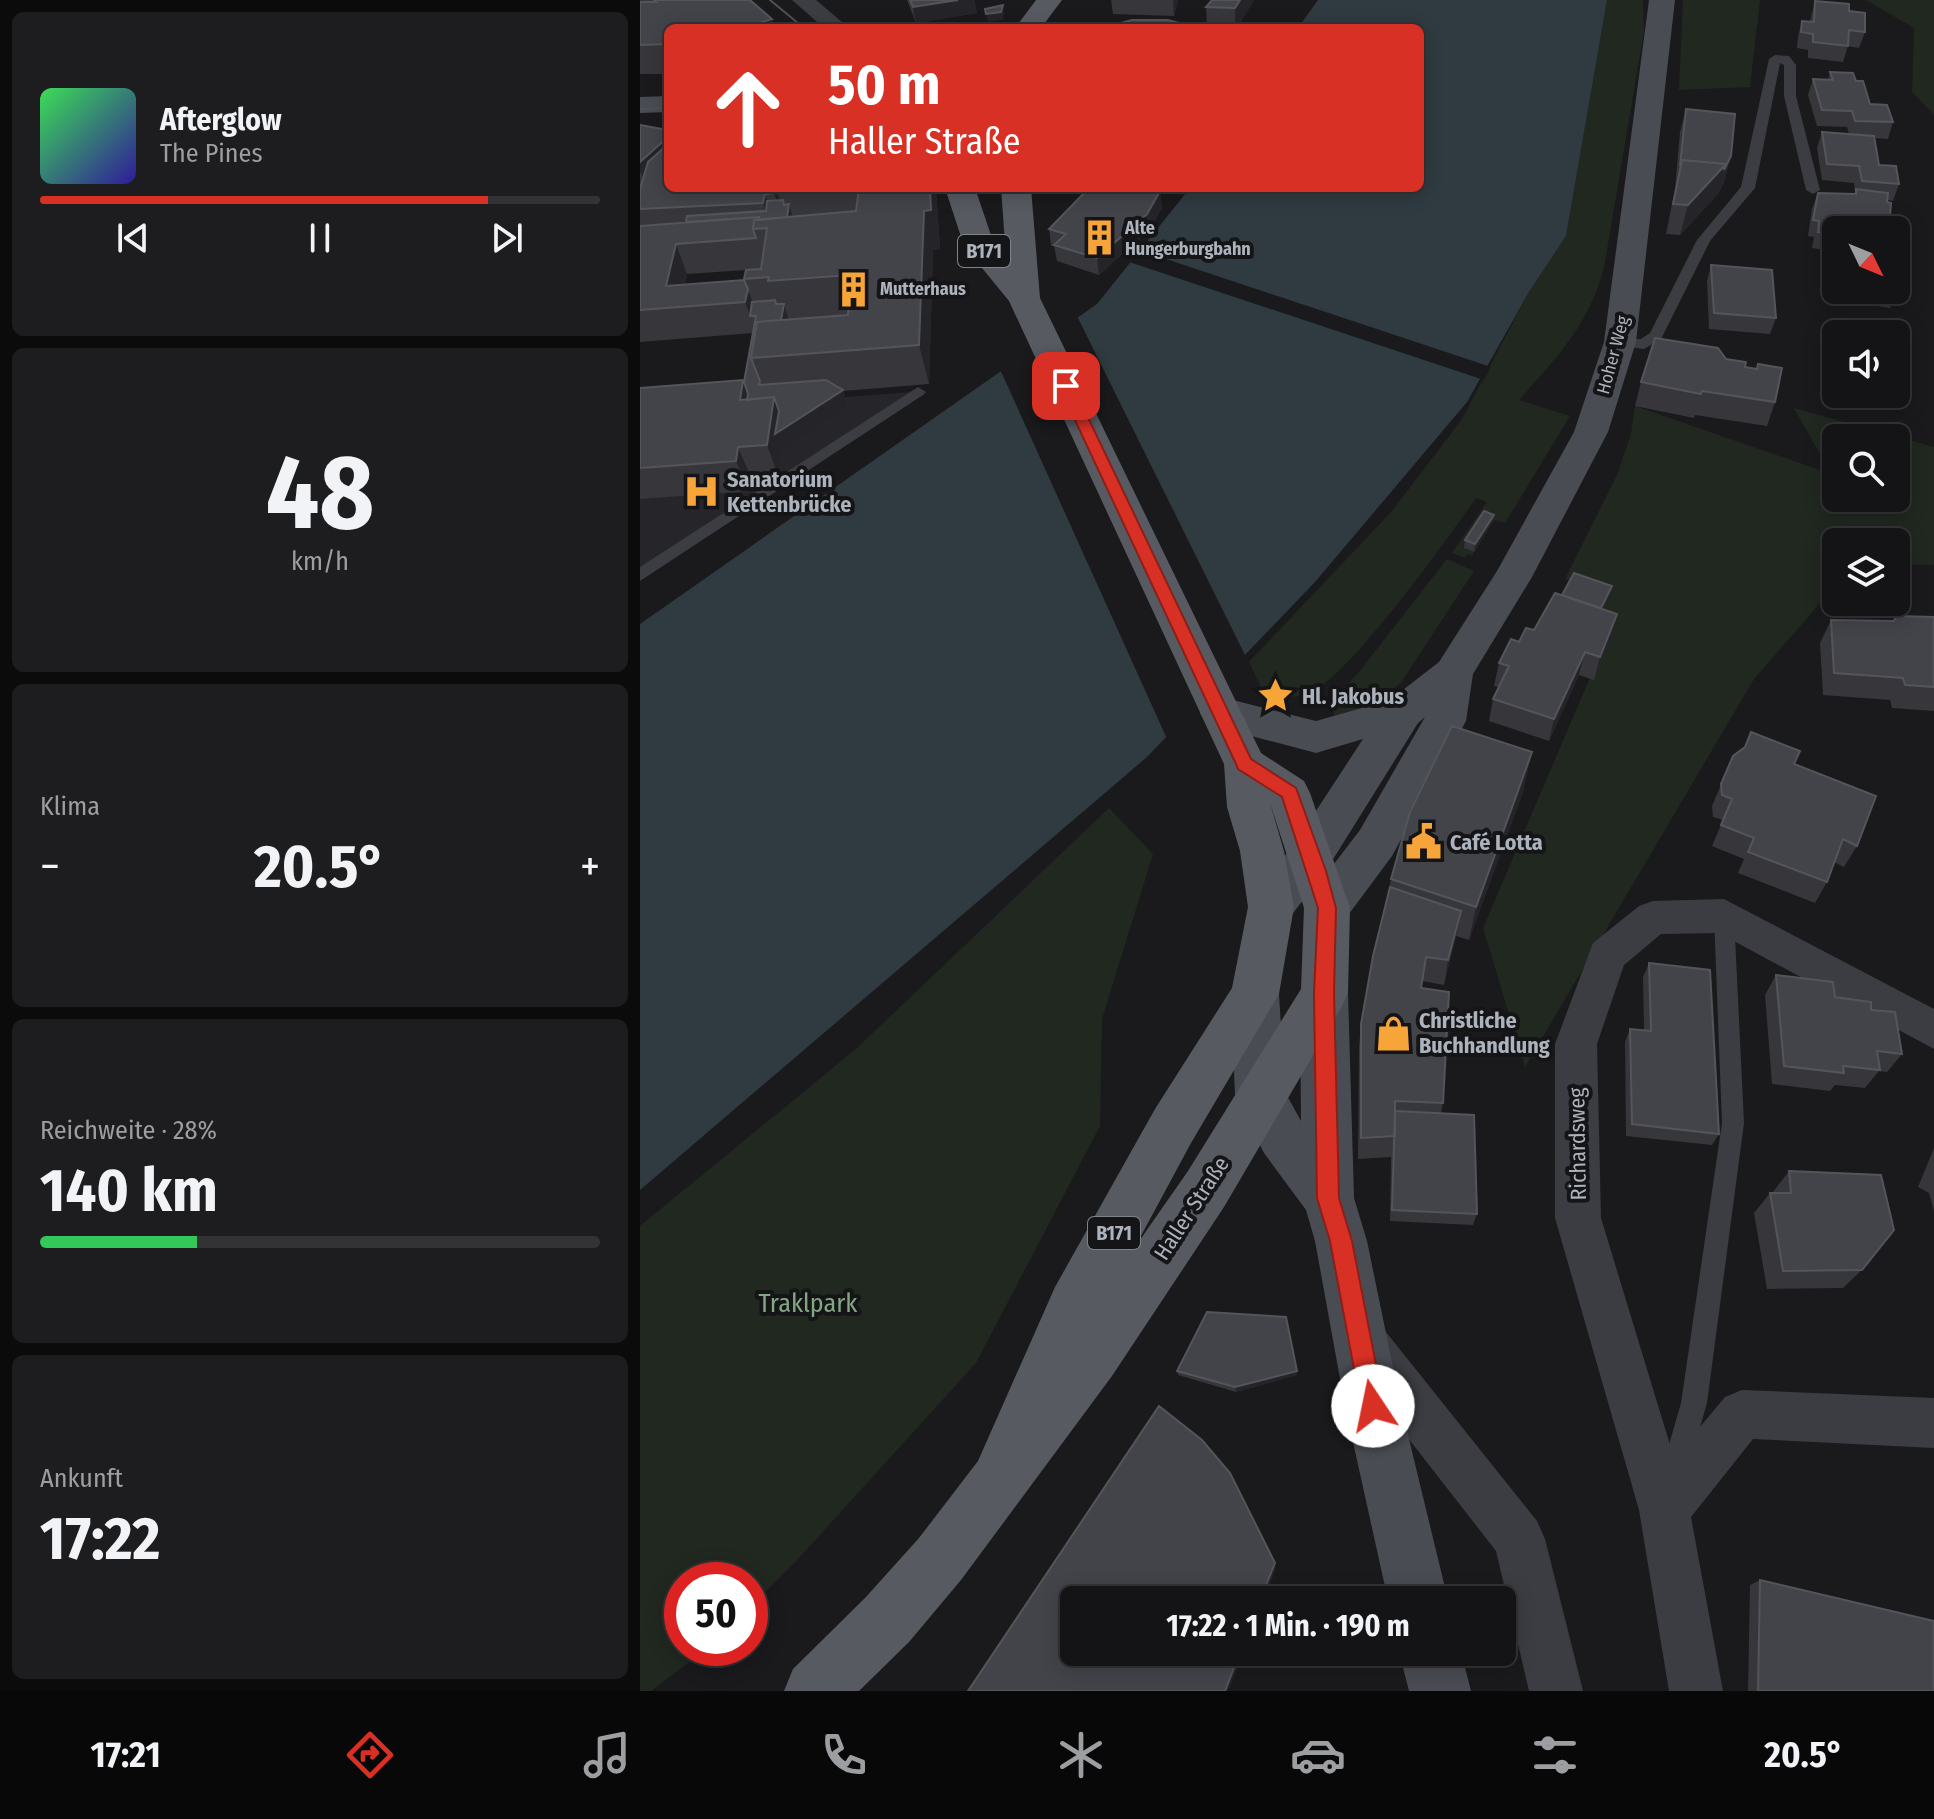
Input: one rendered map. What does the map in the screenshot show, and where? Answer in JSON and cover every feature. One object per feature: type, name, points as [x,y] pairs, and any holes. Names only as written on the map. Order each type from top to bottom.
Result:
[{"type":"main road","points":[[1031,24],[1049,0]]},
{"type":"main road","points":[[1049,0],[1055,16],[1054,24]]},
{"type":"main road","name":"B171","points":[[961,192],[979,246],[1024,298],[1221,713]]},
{"type":"main road","name":"B171","points":[[1016,192],[1024,298]]},
{"type":"main road","name":"Haller Straße","points":[[997,1484],[1074,1306],[1173,1126],[1255,994],[1271,907],[1262,851],[1249,807],[1245,764],[1221,713]]},
{"type":"main road","points":[[1245,764],[1289,793],[1311,856],[1327,908],[1324,993]]},
{"type":"main road","points":[[1271,907],[1327,908]]},
{"type":"main road","name":"Haller Straße","points":[[815,1691],[940,1559],[1092,1356],[1178,1231],[1324,993]]},
{"type":"street","points":[[803,0],[833,24]]},
{"type":"street","name":"Hoher Weg","points":[[1271,907],[1311,856],[1403,712],[1453,673],[1513,577],[1584,444],[1620,342],[1662,0]]},
{"type":"street","points":[[640,105],[664,104]]},
{"type":"street","name":"Hoher Weg","points":[[1327,908],[1376,843],[1445,721],[1453,673]]},
{"type":"street","points":[[1221,713],[1316,737],[1403,712]]},
{"type":"street","points":[[1724,916],[1934,1030]]},
{"type":"street","name":"Richardsweg","points":[[1696,1691],[1664,1510],[1578,1218],[1576,1044],[1607,955],[1653,918],[1724,916]]},
{"type":"street","points":[[1324,993],[1328,1198],[1341,1241],[1415,1586]]},
{"type":"street","points":[[1255,994],[1260,1095],[1282,1136],[1328,1198]]},
{"type":"street","points":[[1359,1335],[1519,1539],[1556,1691]]},
{"type":"street","points":[[1664,1510],[1742,1414],[1934,1423]]},
{"type":"street","points":[[1434,1666],[1440,1691]]},
{"type":"lane","points":[[1620,342],[1644,344],[1656,336],[1704,240],[1748,188],[1775,59],[1785,59],[1790,65],[1790,96],[1813,190]]},
{"type":"lane","points":[[640,575],[918,392]]},
{"type":"lane","points":[[1664,1510],[1694,1403],[1733,1123],[1724,916]]},
{"type":"shaded area","points":[[1318,0],[1607,0],[1566,236],[1529,292],[1467,402],[1315,582],[1147,757],[640,1190],[640,624],[1097,304],[1187,192],[1424,192],[1424,24],[1301,24]]},
{"type":"shaded area","name":"Sanatorium Kettenbrücke","points":[[914,392],[640,572],[640,412]]},
{"type":"green space","points":[[1607,0],[1643,0],[1644,31],[1604,268],[1580,324],[1559,354],[1519,400],[1570,416],[1505,523],[1495,520],[1465,549],[1474,552],[1472,556],[1467,554],[1465,558],[1452,553],[1487,502],[1476,498],[1394,609],[1342,668],[1320,687],[1302,696],[1286,696],[1261,687],[1249,662],[1392,511],[1462,419],[1529,292],[1566,236]]},
{"type":"green space","points":[[1683,0],[1760,0],[1750,87],[1679,90]]},
{"type":"green space","points":[[1866,0],[1934,0],[1934,115],[1912,92],[1914,28]]},
{"type":"green space","points":[[1635,406],[1822,471],[1822,512],[1910,512],[1910,440],[1934,447],[1934,565],[1910,564],[1910,528],[1822,528],[1822,601],[1754,679],[1525,1067],[1483,928],[1612,626],[1571,581],[1565,579],[1617,475],[1631,434]]},
{"type":"green space","points":[[1794,408],[1851,424],[1822,424],[1822,458]]},
{"type":"green space","points":[[1447,559],[1474,571],[1402,681],[1380,704],[1337,724],[1330,703],[1359,672]]},
{"type":"green space","name":"Traklpark","points":[[1109,808],[1153,854],[1102,1019],[1100,1126],[976,1363],[768,1589],[768,1562],[664,1562],[664,1666],[684,1666],[651,1691],[640,1691],[640,1226],[857,1048]]},
{"type":"pier","points":[[1136,249],[1491,367],[1484,380],[1126,261]]},
{"type":"pier","points":[[1076,314],[1247,659],[1168,741],[999,367]]},
{"type":"building","points":[[654,0],[750,0],[772,19],[755,24],[664,24],[664,44],[640,45],[640,2],[656,2]]},
{"type":"building","points":[[910,0],[958,0],[913,7]]},
{"type":"building","points":[[1212,0],[1240,0],[1235,8],[1206,7]]},
{"type":"building","points":[[1815,1],[1849,4],[1849,11],[1865,13],[1865,32],[1849,30],[1848,46],[1813,42],[1813,34],[1801,32],[1802,21],[1814,22]]},
{"type":"building","points":[[1003,5],[1001,12],[986,14],[985,9]]},
{"type":"building","points":[[1132,20],[1168,20],[1182,24],[1117,24]]},
{"type":"building","points":[[1830,72],[1853,73],[1856,81],[1863,81],[1870,104],[1887,105],[1893,122],[1855,121],[1852,111],[1822,110],[1813,79],[1833,80]]},
{"type":"building","points":[[1686,109],[1735,114],[1731,156],[1724,170],[1726,164],[1682,160],[1680,166]]},
{"type":"building","points":[[640,125],[664,129],[664,141],[640,162]]},
{"type":"building","points":[[1822,132],[1874,136],[1879,165],[1896,166],[1899,184],[1862,181],[1859,166],[1827,164]]},
{"type":"building","points":[[664,148],[664,192],[774,193],[765,194],[763,203],[640,209],[640,189],[648,162]]},
{"type":"building","points":[[1682,160],[1726,164],[1688,205],[1673,204]]},
{"type":"building","points":[[1856,189],[1888,193],[1890,216],[1822,216],[1822,232],[1818,232],[1819,221],[1813,220],[1818,193],[1856,194]]},
{"type":"building","points":[[858,192],[930,192],[931,210],[924,211],[919,345],[751,358],[757,322],[848,315],[851,275],[768,281],[769,277],[744,279],[746,270],[761,269],[767,228],[753,229],[754,220],[856,211]]},
{"type":"building","name":"Alte Hungerburgbahn","points":[[1085,192],[1159,192],[1147,214],[1097,258],[1054,245],[1066,234],[1049,229]]},
{"type":"building","points":[[783,200],[784,205],[789,204],[787,217],[686,222],[687,216],[766,211],[767,201]]},
{"type":"building","points":[[759,217],[754,220],[756,238],[676,244],[666,286],[744,280],[748,289],[745,302],[640,310],[640,226]]},
{"type":"building","points":[[1711,265],[1772,270],[1776,318],[1714,313]]},
{"type":"building","points":[[775,300],[776,304],[784,304],[781,320],[757,322],[751,358],[759,385],[826,380],[843,390],[775,434],[779,411],[774,397],[747,400],[744,382],[756,316],[750,316],[752,302]]},
{"type":"building","points":[[1655,338],[1718,348],[1726,359],[1746,362],[1745,367],[1757,369],[1758,364],[1782,368],[1775,402],[1702,391],[1701,394],[1641,382]]},
{"type":"building","points":[[743,380],[740,400],[774,397],[767,445],[738,447],[736,461],[640,468],[640,388]]},
{"type":"building","points":[[1484,511],[1494,515],[1475,544],[1465,540]]},
{"type":"building","points":[[1574,573],[1612,586],[1601,608],[1562,595]]},
{"type":"building","points":[[1555,593],[1617,614],[1600,657],[1585,652],[1554,719],[1493,699],[1509,666],[1499,663],[1511,639],[1519,642],[1526,628],[1534,630]]},
{"type":"building","points":[[1896,616],[1934,617],[1934,687],[1905,685],[1903,678],[1834,673],[1831,620],[1894,621]]},
{"type":"building","points":[[1452,726],[1532,752],[1476,907],[1391,879],[1410,812]]},
{"type":"building","points":[[1751,732],[1800,751],[1794,764],[1876,796],[1857,846],[1843,839],[1827,882],[1748,852],[1754,838],[1721,825],[1732,799],[1722,795],[1721,784],[1733,756],[1745,747]]},
{"type":"building","points":[[1390,887],[1461,911],[1448,960],[1426,957],[1421,988],[1449,992],[1443,1103],[1395,1101],[1395,1136],[1361,1138],[1361,1024]]},
{"type":"building","points":[[1649,963],[1710,970],[1719,1134],[1632,1124],[1630,1029],[1651,1031]]},
{"type":"building","points":[[1776,975],[1833,982],[1835,997],[1871,1002],[1871,1010],[1895,1012],[1902,1054],[1877,1051],[1880,1070],[1843,1066],[1844,1073],[1784,1066]]},
{"type":"building","points":[[1395,1111],[1474,1115],[1477,1214],[1392,1210]]},
{"type":"building","points":[[1789,1171],[1881,1175],[1894,1230],[1862,1270],[1783,1271],[1770,1193],[1791,1193]]},
{"type":"building","points":[[1207,1312],[1286,1317],[1297,1371],[1235,1387],[1177,1371]]},
{"type":"building","points":[[1159,1406],[1202,1440],[1230,1473],[1275,1563],[1266,1586],[1060,1586],[1060,1666],[1235,1666],[1225,1691],[968,1691]]},
{"type":"building","points":[[1760,1580],[1934,1621],[1934,1691],[1758,1691]]},
{"type":"tram line","points":[[770,0],[799,24]]},
{"type":"tram line","points":[[640,109],[664,108]]},
{"type":"place","name":"Alte Hungerburgbahn","points":[[1099,238]]},
{"type":"place","name":"Mutterhaus","points":[[854,289]]},
{"type":"place","name":"Sanatorium Kettenbrücke","points":[[701,492]]},
{"type":"place","name":"Hl. Jakobus","points":[[1276,696]]},
{"type":"place","name":"Café Lotta","points":[[1424,842]]},
{"type":"place","name":"Christliche Buchhandlung","points":[[1393,1033]]},
{"type":"route","points":[[1066,386],[1245,764],[1289,793],[1317,871],[1327,908],[1324,993],[1328,1198],[1341,1241],[1373,1406]]}]
